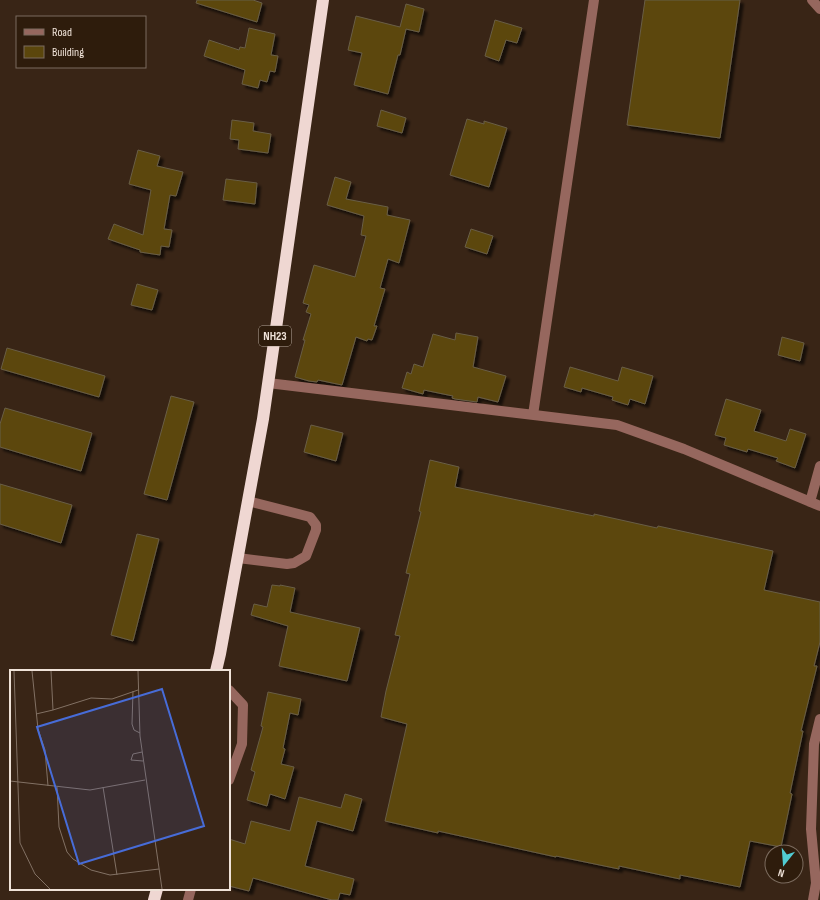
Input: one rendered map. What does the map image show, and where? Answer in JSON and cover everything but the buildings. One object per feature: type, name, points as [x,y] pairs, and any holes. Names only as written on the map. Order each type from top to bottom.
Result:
[{"type":"highway","name":"NH23","points":[[216,670],[238,558],[268,383],[323,0]]},
{"type":"highway","points":[[154,900],[158,890]]},
{"type":"street","points":[[533,415],[594,0]]},
{"type":"street","points":[[812,0],[820,9]]},
{"type":"street","points":[[268,383],[617,425],[684,449],[815,504],[820,466]]},
{"type":"street","points":[[238,558],[287,564],[294,563],[306,556],[316,530],[316,525],[310,517],[248,501]]},
{"type":"street","points":[[230,691],[243,706],[242,744],[230,777]]},
{"type":"street","points":[[813,900],[816,884],[811,829],[813,767],[814,744],[820,719]]},
{"type":"street","points":[[188,900],[191,890]]}]
